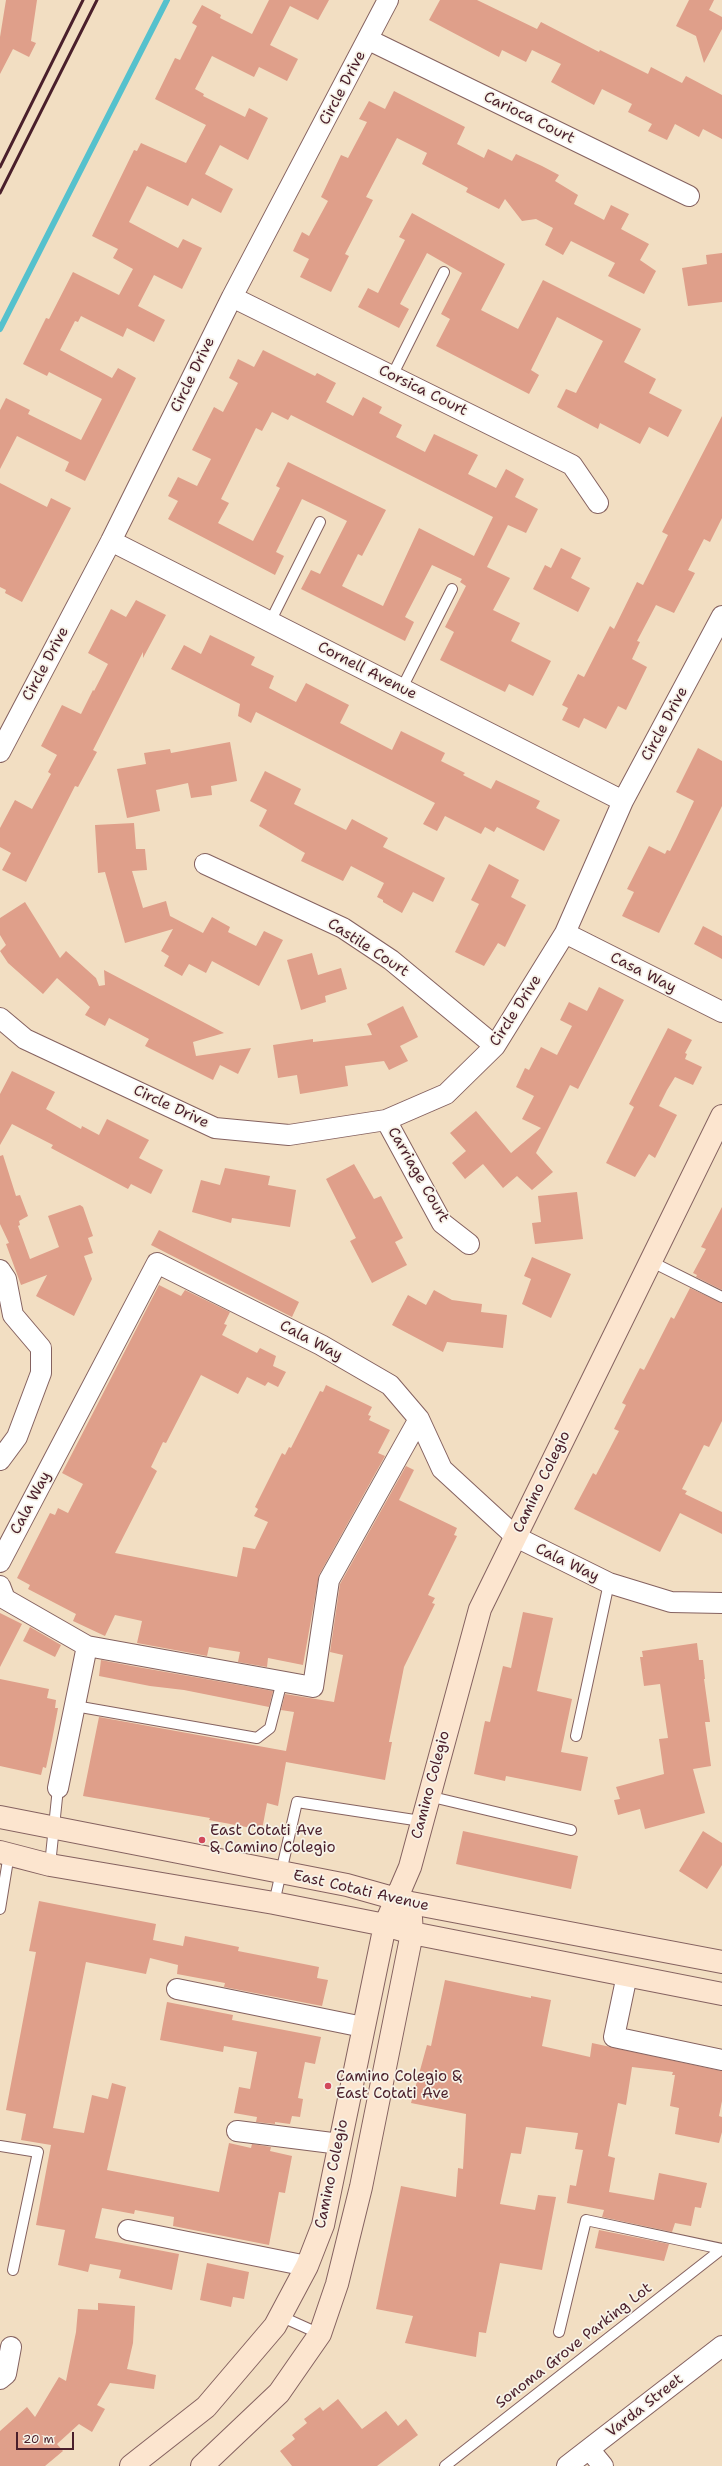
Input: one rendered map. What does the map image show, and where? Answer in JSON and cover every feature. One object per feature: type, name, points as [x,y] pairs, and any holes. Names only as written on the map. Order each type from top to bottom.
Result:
[{"type":"street","name":"Circle Drive","points":[[0,752],[111,541],[232,296],[369,40],[388,0]]},
{"type":"street","name":"Carioca Court","points":[[369,40],[688,196]]},
{"type":"street","name":"Corsica Court","points":[[232,296],[572,465],[598,503]]},
{"type":"street","name":"Cornell Avenue","points":[[111,541],[623,801]]},
{"type":"street","name":"Circle Drive","points":[[0,1018],[25,1039],[215,1128],[289,1135],[386,1120],[446,1094],[495,1046],[565,933],[623,801],[722,616]]},
{"type":"street","name":"Castile Court","points":[[205,864],[343,928],[391,960],[495,1046]]},
{"type":"street","name":"Casa Way","points":[[565,933],[722,1012]]},
{"type":"street","name":"Camino Colegio","points":[[131,2466],[206,2407],[274,2326],[307,2266],[323,2225],[385,1925],[403,1902],[421,1821],[480,1609],[722,1116]]},
{"type":"street","name":"Carriage Court","points":[[386,1120],[442,1223],[469,1244]]},
{"type":"street","name":"Cala Way","points":[[0,1562],[157,1263],[321,1345],[390,1384],[418,1419],[442,1468],[516,1537],[609,1583],[671,1602],[722,1603]]},
{"type":"street","points":[[0,1270],[6,1279],[6,1318],[41,1348],[41,1373],[17,1437],[0,1460]]},
{"type":"street","points":[[0,1586],[5,1600],[87,1646],[313,1687],[330,1580],[418,1419]]},
{"type":"street","points":[[58,1788],[87,1646]]},
{"type":"street","name":"East Cotati Avenue","points":[[0,1817],[347,1886],[403,1902],[633,1944],[722,1962]]},
{"type":"street","name":"East Cotati Avenue","points":[[5,1853],[50,1864],[274,1902],[385,1925],[412,1933],[722,1994]]},
{"type":"street","name":"Camino Colegio","points":[[202,2466],[278,2393],[320,2334],[337,2284],[361,2187],[412,1933],[403,1902]]},
{"type":"street","points":[[633,1944],[614,2037],[722,2060]]},
{"type":"street","points":[[177,1988],[363,2027]]},
{"type":"street","points":[[237,2130],[340,2144]]},
{"type":"street","points":[[128,2230],[307,2266]]},
{"type":"street","name":"Varda Street","points":[[568,2466],[722,2346]]},
{"type":"street","points":[[0,2379],[6,2374],[11,2347]]},
{"type":"street","points":[[589,2449],[603,2466]]},
{"type":"lane","points":[[392,376],[444,272]]},
{"type":"lane","points":[[270,622],[320,522]]},
{"type":"lane","points":[[402,688],[452,589]]},
{"type":"lane","points":[[650,1261],[722,1297]]},
{"type":"lane","points":[[576,1736],[609,1583]]},
{"type":"lane","points":[[75,1706],[257,1738],[270,1728],[282,1682]]},
{"type":"lane","points":[[50,1864],[58,1788]]},
{"type":"lane","points":[[428,1796],[571,1830]]},
{"type":"lane","points":[[274,1902],[279,1872],[297,1802],[421,1821]]},
{"type":"lane","points":[[0,1909],[5,1853]]},
{"type":"lane","points":[[0,2146],[38,2152],[13,2270]]},
{"type":"lane","points":[[559,2332],[586,2220],[722,2249]]},
{"type":"lane","name":"Sonoma Grove Parking Lot","points":[[444,2466],[722,2249]]},
{"type":"lane","points":[[280,2316],[320,2334]]},
{"type":"building","points":[[6,0],[37,0],[31,41],[36,43],[29,57],[13,49],[0,74],[0,37]]},
{"type":"building","points":[[269,0],[329,0],[318,20],[290,6],[270,45],[298,59],[287,81],[259,67],[254,77],[212,56],[195,89],[204,94],[203,96],[245,117],[249,108],[268,118],[248,160],[220,145],[205,174],[233,189],[221,213],[192,198],[188,206],[147,186],[129,222],[178,248],[183,239],[202,248],[182,289],[154,275],[138,306],[165,320],[154,342],[127,328],[123,337],[81,316],[78,322],[75,321],[60,350],[112,378],[118,368],[136,378],[85,481],[65,471],[69,462],[17,436],[0,469],[0,410],[6,398],[30,410],[28,414],[81,440],[102,399],[49,372],[47,376],[23,364],[46,318],[49,319],[73,272],[119,295],[133,269],[113,258],[118,249],[92,236],[134,150],[137,151],[141,143],[186,163],[206,125],[155,99],[175,58],[180,60],[197,26],[192,23],[202,5],[221,15],[220,18],[252,34]]},
{"type":"building","points":[[440,0],[477,0],[537,29],[541,22],[599,52],[600,50],[648,74],[651,67],[682,83],[686,76],[722,95],[722,139],[703,129],[699,137],[675,124],[667,140],[648,131],[652,124],[628,112],[632,104],[602,89],[594,105],[551,82],[561,64],[532,50],[526,62],[502,50],[499,57],[429,20]]},
{"type":"building","points":[[689,0],[714,0],[709,10],[722,17],[722,29],[704,63],[696,36],[676,26]]},
{"type":"building","points":[[394,91],[465,127],[457,144],[484,158],[488,149],[512,161],[516,154],[542,166],[559,175],[555,181],[578,195],[574,204],[604,220],[611,205],[629,214],[621,229],[649,244],[640,260],[656,271],[644,294],[608,276],[615,263],[571,241],[563,255],[545,245],[553,228],[536,219],[522,221],[505,199],[499,209],[466,192],[468,188],[422,164],[427,153],[397,138],[366,197],[373,200],[345,254],[349,256],[331,292],[300,277],[309,259],[293,251],[302,232],[309,236],[328,201],[321,197],[341,155],[348,158],[367,122],[359,119],[369,101],[385,109]]},
{"type":"building","points":[[412,213],[505,264],[481,310],[518,329],[543,280],[641,329],[624,362],[656,379],[649,393],[682,410],[668,437],[649,427],[640,444],[600,423],[598,429],[557,407],[566,389],[576,393],[603,341],[557,317],[531,370],[539,375],[529,394],[436,346],[450,319],[441,314],[462,273],[427,253],[400,304],[409,309],[399,328],[358,307],[368,288],[378,293],[405,240],[399,237]]},
{"type":"building","points":[[722,253],[722,302],[688,306],[682,268],[707,264],[706,255]]},
{"type":"building","points":[[263,350],[315,376],[317,373],[336,383],[326,402],[353,416],[363,397],[382,407],[379,413],[402,425],[396,437],[425,452],[434,434],[478,455],[468,474],[496,488],[506,469],[524,479],[515,497],[538,509],[526,533],[508,525],[487,567],[510,578],[493,610],[520,623],[511,641],[551,661],[533,696],[509,684],[505,692],[440,660],[454,632],[445,627],[466,586],[460,582],[462,579],[432,565],[405,617],[414,622],[405,641],[301,589],[311,570],[320,574],[347,521],[321,508],[302,499],[276,552],[284,556],[275,575],[168,519],[178,501],[168,496],[178,477],[197,486],[211,459],[192,450],[214,407],[223,412],[238,383],[229,378],[238,359],[254,367]],"holes":[[[272,412],[288,420],[291,415],[493,517],[474,556],[419,528],[383,606],[342,586],[358,554],[362,556],[386,510],[288,462],[276,486],[280,488],[253,541],[218,523],[229,503],[221,499],[256,428],[262,431]]]},
{"type":"building","points":[[722,416],[722,518],[710,542],[704,539],[688,570],[695,573],[674,613],[656,605],[637,641],[640,642],[632,659],[647,667],[626,710],[618,706],[606,729],[584,718],[579,728],[562,720],[568,708],[562,705],[578,674],[584,677],[610,626],[614,629],[637,582],[643,585],[668,535],[662,532]]},
{"type":"building","points":[[0,483],[47,507],[51,498],[71,508],[22,602],[5,593],[6,590],[0,587]]},
{"type":"building","points":[[561,548],[581,558],[571,578],[590,588],[578,612],[533,589],[545,565],[551,568]]},
{"type":"building","points":[[136,600],[166,615],[143,658],[143,652],[93,750],[97,752],[78,787],[75,786],[26,882],[2,870],[11,853],[0,847],[0,828],[15,800],[32,809],[51,774],[48,772],[57,755],[41,746],[62,705],[81,714],[108,664],[88,653],[111,609],[126,617]]},
{"type":"building","points":[[210,635],[255,657],[251,665],[274,676],[269,688],[296,702],[306,683],[349,705],[340,723],[392,750],[401,731],[445,753],[441,761],[465,773],[463,775],[491,789],[496,780],[540,801],[536,808],[560,820],[544,851],[497,827],[494,832],[485,827],[481,834],[445,816],[437,831],[423,824],[435,803],[256,712],[251,723],[238,716],[240,704],[171,669],[184,645],[201,654]]},
{"type":"building","points":[[230,742],[237,781],[211,786],[212,795],[191,798],[188,783],[156,790],[160,811],[127,818],[117,769],[146,764],[144,753],[170,749],[171,753]]},
{"type":"building","points":[[698,748],[722,761],[722,806],[659,933],[622,916],[634,892],[627,889],[649,846],[665,854],[667,850],[670,851],[694,801],[676,792]]},
{"type":"building","points":[[265,771],[301,789],[294,804],[346,830],[352,819],[388,838],[383,847],[445,878],[433,902],[413,892],[402,913],[377,897],[384,883],[351,866],[343,881],[301,861],[305,853],[259,826],[267,810],[250,801]]},
{"type":"building","points":[[134,823],[136,849],[145,849],[147,870],[132,871],[143,908],[166,901],[170,916],[203,933],[212,917],[230,927],[228,932],[256,946],[264,931],[283,940],[259,986],[212,961],[206,973],[189,964],[182,976],[164,966],[169,956],[161,951],[173,929],[125,943],[105,872],[98,873],[95,825]]},
{"type":"building","points":[[489,864],[519,880],[511,897],[526,905],[505,947],[498,943],[484,966],[455,952],[479,904],[471,900]]},
{"type":"building","points":[[25,902],[60,958],[66,951],[96,978],[99,986],[105,985],[104,970],[224,1033],[193,1042],[196,1056],[251,1048],[238,1074],[220,1065],[213,1080],[145,1046],[149,1039],[109,1018],[105,1026],[85,1015],[90,1007],[57,978],[43,994],[8,963],[0,951],[6,945],[0,935],[0,918]]},
{"type":"building","points":[[703,926],[722,936],[722,959],[694,944]]},
{"type":"building","points":[[312,953],[318,975],[341,968],[347,989],[325,996],[326,1002],[301,1010],[287,960]]},
{"type":"building","points":[[599,987],[624,1000],[578,1089],[570,1085],[536,1153],[553,1172],[532,1190],[517,1176],[503,1188],[483,1164],[465,1179],[452,1163],[466,1151],[450,1133],[476,1111],[511,1153],[541,1128],[522,1119],[534,1096],[516,1087],[525,1068],[529,1070],[541,1047],[557,1055],[572,1026],[560,1020],[569,1002],[587,1011]]},
{"type":"building","points":[[403,1006],[418,1037],[400,1046],[408,1061],[389,1070],[384,1061],[345,1066],[348,1086],[300,1094],[297,1075],[278,1078],[273,1045],[313,1039],[313,1042],[372,1035],[367,1024]]},
{"type":"building","points":[[668,1028],[692,1040],[685,1053],[687,1054],[685,1059],[702,1067],[693,1085],[675,1077],[667,1090],[659,1106],[677,1115],[655,1158],[649,1154],[635,1177],[606,1163],[634,1107],[629,1104]]},
{"type":"building","points":[[12,1071],[55,1092],[46,1109],[81,1129],[82,1126],[99,1135],[107,1119],[149,1140],[139,1158],[163,1170],[151,1194],[131,1184],[128,1189],[51,1148],[53,1145],[12,1124],[0,1145],[0,1094]]},
{"type":"building","points":[[3,1155],[16,1196],[20,1195],[28,1216],[19,1221],[20,1225],[18,1226],[30,1259],[59,1247],[48,1216],[80,1205],[83,1207],[93,1236],[88,1238],[93,1253],[84,1256],[92,1279],[74,1316],[36,1296],[47,1275],[21,1285],[6,1244],[9,1243],[0,1224],[0,1156]]},
{"type":"building","points":[[354,1164],[374,1199],[381,1196],[403,1238],[395,1242],[407,1265],[372,1283],[350,1241],[356,1238],[326,1179]]},
{"type":"building","points":[[225,1168],[270,1176],[268,1185],[296,1190],[290,1227],[232,1218],[231,1223],[192,1212],[201,1180],[220,1185]]},
{"type":"building","points":[[577,1192],[583,1239],[535,1244],[532,1223],[541,1222],[538,1196]]},
{"type":"building","points":[[722,1207],[722,1290],[696,1277],[697,1275],[693,1273],[706,1249],[701,1247]]},
{"type":"building","points":[[159,1230],[299,1302],[292,1317],[151,1245]]},
{"type":"building","points":[[532,1257],[571,1274],[551,1318],[522,1304],[531,1279],[524,1276]]},
{"type":"building","points":[[159,1285],[181,1296],[185,1290],[230,1312],[224,1324],[227,1325],[222,1335],[257,1353],[260,1348],[276,1356],[273,1366],[286,1372],[278,1387],[268,1382],[265,1386],[247,1377],[238,1394],[201,1375],[166,1443],[163,1442],[151,1467],[157,1471],[115,1553],[237,1577],[243,1547],[255,1549],[268,1522],[254,1516],[258,1509],[255,1507],[282,1453],[285,1455],[289,1447],[291,1448],[320,1391],[323,1392],[326,1385],[372,1407],[368,1415],[371,1416],[369,1420],[390,1430],[378,1453],[385,1456],[319,1575],[303,1665],[268,1658],[267,1667],[238,1662],[240,1652],[209,1647],[207,1656],[137,1643],[142,1621],[115,1615],[105,1636],[73,1621],[76,1614],[28,1589],[30,1585],[17,1578],[50,1513],[55,1515],[58,1508],[68,1513],[83,1484],[62,1473]]},
{"type":"building","points":[[690,1288],[722,1303],[722,1421],[709,1447],[704,1445],[682,1489],[687,1491],[685,1494],[722,1512],[722,1534],[680,1513],[660,1552],[574,1509],[593,1473],[596,1475],[619,1431],[614,1429],[626,1405],[622,1403],[640,1368],[644,1370],[671,1317],[674,1319]]},
{"type":"building","points":[[434,1290],[452,1300],[482,1304],[481,1312],[507,1315],[503,1348],[447,1342],[443,1352],[392,1325],[408,1295],[426,1305]]},
{"type":"building","points":[[406,1466],[414,1470],[399,1500],[457,1528],[454,1535],[457,1536],[428,1595],[435,1598],[432,1603],[435,1604],[404,1667],[389,1742],[392,1742],[385,1780],[286,1762],[278,1806],[267,1803],[262,1830],[209,1820],[210,1818],[83,1796],[99,1717],[286,1751],[294,1712],[281,1710],[285,1694],[334,1702],[343,1655],[330,1652],[340,1584]]},
{"type":"building","points":[[523,1612],[553,1618],[537,1691],[572,1699],[561,1752],[588,1757],[581,1791],[506,1776],[505,1781],[474,1774],[485,1721],[490,1722],[503,1666],[511,1668]]},
{"type":"building","points":[[0,1613],[22,1624],[0,1667]]},
{"type":"building","points":[[30,1627],[61,1645],[55,1657],[23,1641]]},
{"type":"building","points":[[697,1643],[699,1660],[703,1660],[710,1722],[705,1722],[711,1766],[693,1769],[705,1813],[645,1829],[640,1809],[618,1815],[614,1800],[620,1799],[616,1787],[664,1774],[659,1739],[668,1738],[660,1684],[644,1686],[640,1657],[643,1657],[642,1651]]},
{"type":"building","points":[[101,1660],[273,1691],[269,1707],[184,1690],[150,1686],[99,1676]]},
{"type":"building","points":[[0,1679],[49,1689],[47,1698],[56,1700],[55,1708],[58,1708],[52,1740],[46,1768],[43,1767],[41,1775],[0,1766]]},
{"type":"building","points":[[463,1831],[578,1856],[571,1889],[456,1864]]},
{"type":"building","points":[[703,1831],[722,1843],[722,1865],[707,1889],[679,1871]]},
{"type":"building","points":[[39,1901],[156,1924],[153,1940],[183,1946],[185,1936],[239,1947],[238,1951],[319,1967],[317,1978],[328,1980],[322,2006],[224,1987],[225,1983],[177,1974],[178,1965],[150,1958],[146,1974],[86,1962],[53,2128],[84,2133],[92,2095],[108,2099],[112,2083],[126,2087],[107,2170],[219,2192],[229,2143],[251,2148],[252,2144],[271,2147],[270,2151],[292,2156],[285,2193],[279,2192],[269,2245],[173,2226],[174,2217],[135,2210],[134,2214],[102,2208],[95,2238],[179,2254],[172,2290],[119,2278],[121,2270],[90,2264],[88,2272],[58,2265],[65,2230],[36,2225],[51,2145],[21,2140],[26,2114],[6,2110],[36,1952],[29,1951]]},
{"type":"building","points":[[445,1980],[531,1998],[531,1996],[551,2000],[542,2046],[590,2057],[592,2043],[722,2071],[722,2101],[719,2116],[722,2117],[722,2132],[719,2143],[675,2134],[679,2108],[670,2106],[675,2075],[672,2075],[673,2072],[632,2067],[626,2105],[618,2103],[608,2156],[615,2158],[609,2192],[654,2200],[659,2173],[707,2183],[701,2208],[695,2207],[691,2226],[675,2223],[672,2232],[602,2217],[604,2210],[567,2203],[570,2185],[576,2186],[583,2150],[575,2149],[578,2133],[526,2127],[521,2154],[511,2153],[500,2204],[535,2210],[538,2195],[556,2197],[542,2270],[500,2263],[486,2333],[479,2332],[476,2357],[405,2343],[413,2316],[376,2309],[401,2186],[456,2197],[458,2168],[463,2169],[466,2114],[411,2103],[427,2045],[431,2046]]},
{"type":"building","points":[[167,2002],[233,2015],[232,2020],[321,2037],[315,2064],[305,2062],[298,2098],[303,2099],[300,2117],[292,2116],[290,2124],[275,2122],[275,2124],[256,2122],[257,2117],[234,2113],[239,2087],[250,2089],[257,2052],[224,2046],[223,2052],[160,2040]]},
{"type":"building","points":[[599,2230],[669,2244],[664,2261],[595,2248]]},
{"type":"building","points":[[207,2263],[249,2272],[244,2299],[233,2297],[231,2307],[200,2300]]},
{"type":"building","points":[[98,2303],[135,2306],[133,2343],[127,2369],[156,2375],[154,2389],[110,2383],[97,2405],[105,2409],[92,2432],[79,2424],[57,2444],[63,2451],[45,2466],[0,2466],[0,2431],[27,2407],[35,2417],[59,2377],[66,2381],[76,2332],[78,2309],[98,2310]]},
{"type":"building","points":[[338,2399],[362,2429],[386,2411],[398,2426],[406,2419],[418,2435],[377,2466],[292,2466],[280,2451],[295,2439],[292,2435],[307,2423],[304,2419],[320,2407],[323,2411]]},
{"type":"waterway","points":[[0,329],[167,0]]},
{"type":"railway","points":[[0,167],[83,0]]},
{"type":"railway","points":[[0,193],[97,0]]},
{"type":"place","name":"East Cotati Ave & Camino Colegio","points":[[202,1840]]},
{"type":"place","name":"Camino Colegio & East Cotati Ave","points":[[328,2086]]}]
